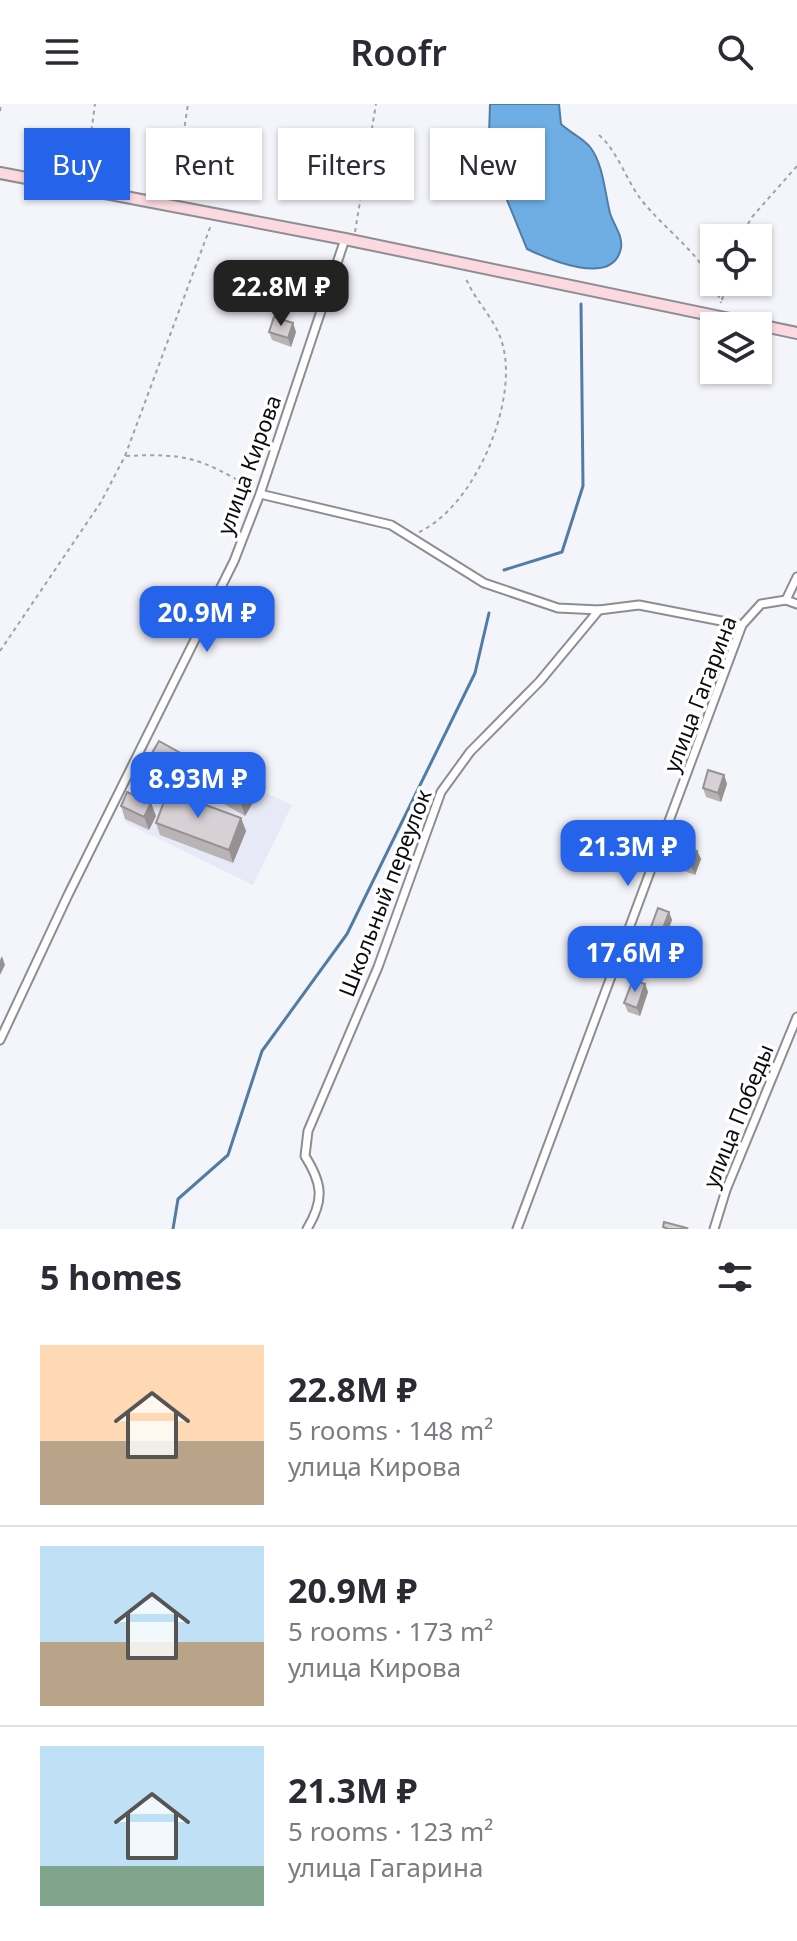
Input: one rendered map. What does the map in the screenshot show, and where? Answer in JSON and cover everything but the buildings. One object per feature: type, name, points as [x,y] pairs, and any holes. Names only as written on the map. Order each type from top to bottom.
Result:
[{"type":"main road","points":[[0,173],[24,178]]},
{"type":"main road","points":[[130,198],[797,333]]},
{"type":"street","name":"улица Кирова","points":[[0,1040],[68,895],[234,561],[349,240]]},
{"type":"street","points":[[260,494],[391,525],[450,564],[506,593],[558,608],[599,610],[650,606],[742,625]]},
{"type":"street","points":[[797,577],[786,600],[797,604]]},
{"type":"street","name":"улица Гагарина","points":[[517,1229],[742,625],[761,604],[786,600]]},
{"type":"street","name":"Школьный переулок","points":[[307,1229],[321,1191],[319,1179],[305,1156],[308,1131],[378,967],[441,792],[470,752],[540,681],[599,610]]},
{"type":"street","name":"улица Победы","points":[[714,1229],[726,1190],[797,1017]]},
{"type":"path","points":[[0,111],[1,104]]},
{"type":"path","points":[[92,128],[95,104]]},
{"type":"path","points":[[172,206],[188,104]]},
{"type":"path","points":[[349,240],[376,104]]},
{"type":"path","points":[[599,135],[609,144],[643,201],[700,261]]},
{"type":"path","points":[[748,224],[797,166]]},
{"type":"path","points":[[0,651],[101,502],[125,456],[215,214]]},
{"type":"path","points":[[411,536],[442,520],[457,505],[494,436],[504,384],[502,342],[488,310],[468,285],[462,264]]},
{"type":"path","points":[[125,456],[167,454],[194,457],[260,494]]},
{"type":"shaded area","points":[[162,743],[292,805],[253,885],[124,822]]},
{"type":"water","points":[[490,104],[559,104],[561,124],[587,144],[598,161],[610,213],[621,239],[616,260],[593,269],[564,264],[527,249],[507,200],[545,200],[545,128],[489,128]]},
{"type":"waterway","points":[[504,570],[562,552],[583,486],[581,304]]},
{"type":"waterway","points":[[173,1229],[178,1199],[228,1155],[262,1051],[347,934],[475,673],[489,613]]}]
